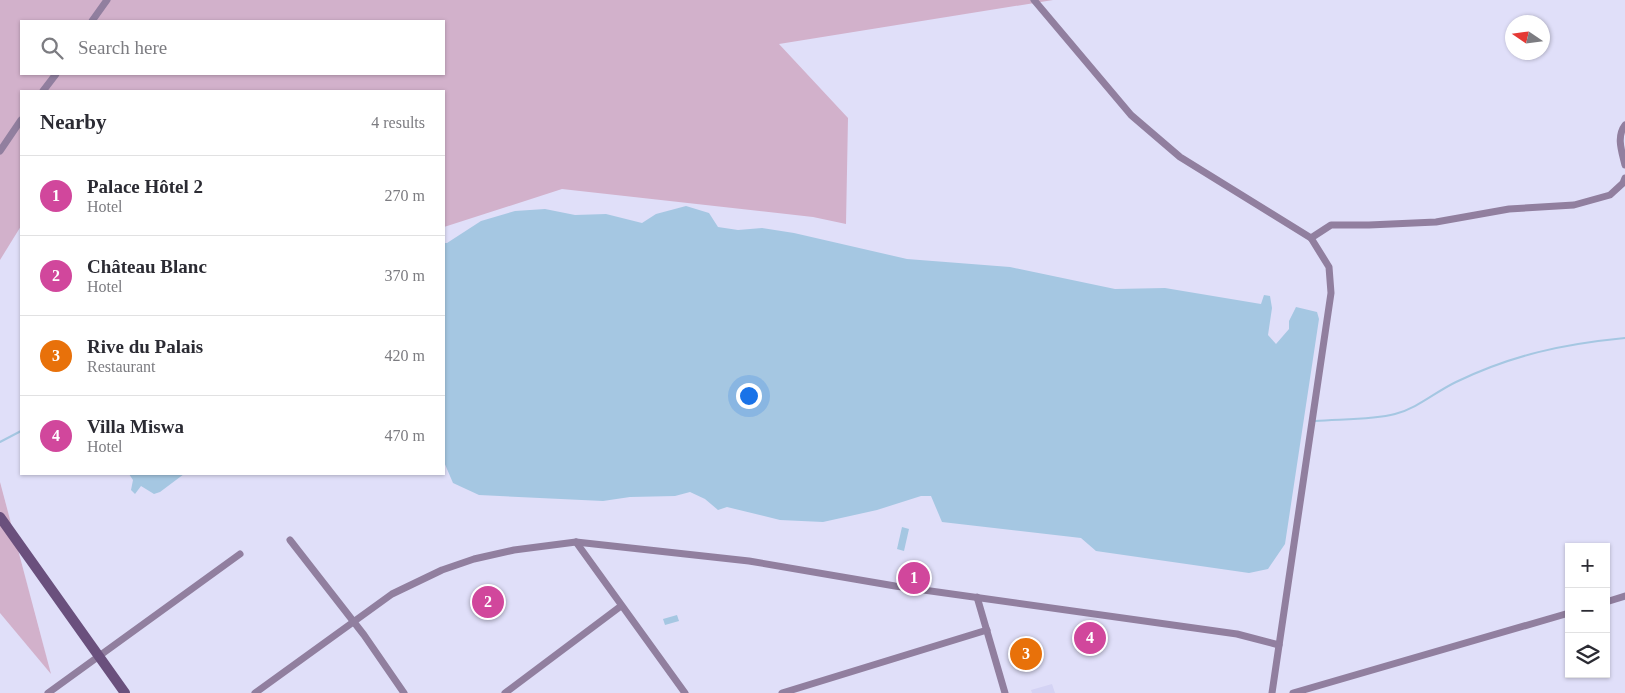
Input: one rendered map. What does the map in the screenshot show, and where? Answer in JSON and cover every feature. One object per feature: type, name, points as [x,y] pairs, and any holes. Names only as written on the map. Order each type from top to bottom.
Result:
[{"type":"street","points":[[93,20],[107,0]]},
{"type":"street","points":[[1034,0],[1131,114],[1180,157],[1311,238],[1329,267],[1331,293],[1272,693]]},
{"type":"street","points":[[44,90],[55,75]]},
{"type":"street","points":[[0,151],[20,121]]},
{"type":"street","points":[[1625,125],[1621,130],[1620,142],[1625,165]]},
{"type":"street","points":[[1311,238],[1331,225],[1436,222],[1510,209],[1574,205],[1610,195],[1624,184],[1625,178]]},
{"type":"street","points":[[0,517],[125,693]]},
{"type":"street","points":[[290,540],[353,622],[404,693]]},
{"type":"street","points":[[255,693],[392,594],[442,570],[474,559],[514,550],[576,542],[749,561],[977,597],[1237,634],[1279,645]]},
{"type":"street","points":[[576,542],[685,693]]},
{"type":"street","points":[[48,693],[240,554]]},
{"type":"street","points":[[1610,601],[1625,596]]},
{"type":"street","points":[[977,597],[1006,693]]},
{"type":"street","points":[[505,693],[621,606]]},
{"type":"street","points":[[1293,693],[1565,613]]},
{"type":"street","points":[[782,693],[987,630]]},
{"type":"shaded area","points":[[0,0],[1053,0],[779,44],[848,118],[846,224],[813,217],[562,189],[445,227],[445,90],[20,90],[20,228],[0,260]]},
{"type":"shaded area","points":[[686,206],[709,213],[718,227],[738,230],[762,228],[794,233],[907,259],[1010,267],[1115,289],[1165,288],[1261,304],[1264,295],[1270,296],[1272,308],[1268,335],[1276,344],[1289,329],[1289,321],[1296,307],[1317,312],[1319,319],[1285,544],[1268,569],[1249,573],[1096,551],[1081,538],[942,522],[931,496],[921,496],[877,510],[823,522],[780,520],[727,507],[718,510],[705,499],[690,492],[675,496],[630,497],[603,501],[479,495],[453,483],[445,464],[445,243],[481,221],[515,211],[545,209],[575,215],[606,214],[642,223],[656,214]]},
{"type":"shaded area","points":[[130,475],[183,475],[160,492],[154,494],[141,486],[135,494],[131,490],[133,480]]},
{"type":"shaded area","points":[[0,482],[51,674],[0,613]]},
{"type":"shaded area","points":[[902,527],[909,529],[904,551],[897,549]]},
{"type":"shaded area","points":[[677,615],[679,621],[665,625],[663,619]]},
{"type":"shaded area","points":[[1052,684],[1055,693],[1032,693],[1031,690]]},
{"type":"waterway","points":[[1315,421],[1395,414],[1419,404],[1456,382],[1518,358],[1559,347],[1625,338]]},
{"type":"waterway","points":[[0,442],[20,432]]},
{"type":"place","name":"Palace Hôtel 2","points":[[914,578]]},
{"type":"place","name":"Château Blanc","points":[[488,602]]},
{"type":"place","name":"Villa Miswa","points":[[1090,638]]},
{"type":"place","name":"Rive du Palais","points":[[1026,654]]}]
